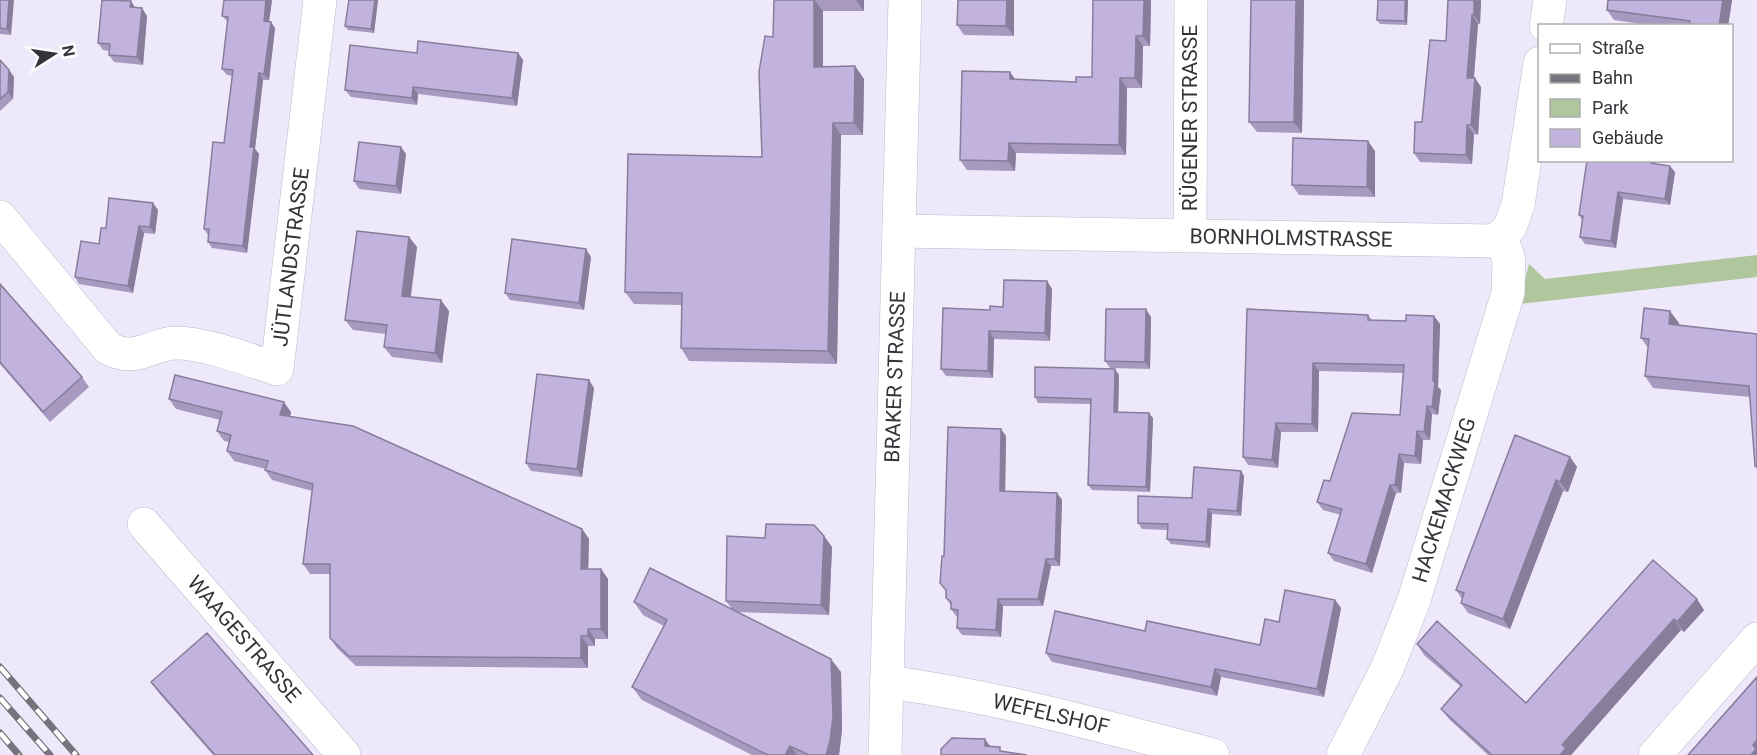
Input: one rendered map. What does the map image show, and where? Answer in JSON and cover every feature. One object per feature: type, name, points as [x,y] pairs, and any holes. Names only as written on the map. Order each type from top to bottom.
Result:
[{"type":"street","name":"JÜTLANDSTRASSE","points":[[0,217],[108,348],[119,354],[147,352],[161,345],[186,344],[277,369],[320,0]]},
{"type":"street","name":"BRAKER STRASSE","points":[[885,755],[905,0]]},
{"type":"street","name":"RÜGENER STRASSE","points":[[1190,235],[1191,0]]},
{"type":"street","points":[[1546,24],[1550,0]]},
{"type":"street","points":[[1501,236],[1514,220],[1518,205],[1538,70]]},
{"type":"street","name":"BORNHOLMSTRASSE","points":[[899,231],[1482,242],[1493,241],[1501,236]]},
{"type":"street","name":"HACKEMACKWEG","points":[[1343,755],[1386,669],[1414,600],[1501,316],[1508,293],[1510,272],[1509,260],[1501,236]]},
{"type":"street","name":"WAAGESTRASSE","points":[[144,524],[344,755]]},
{"type":"street","points":[[1655,755],[1757,639]]},
{"type":"street","name":"WEFELSHOF","points":[[886,682],[962,694],[1095,724],[1213,755]]},
{"type":"green space","points":[[1757,255],[1757,277],[1519,304],[1529,264],[1545,279]]},
{"type":"building","points":[[0,0],[9,0],[7,29],[0,28]]},
{"type":"building","points":[[102,0],[131,1],[130,7],[142,8],[137,57],[109,55],[110,44],[98,43]]},
{"type":"building","points":[[224,0],[266,0],[264,21],[271,22],[264,74],[259,73],[250,147],[254,147],[243,246],[208,242],[209,229],[204,229],[213,142],[224,143],[233,70],[222,69],[228,17],[222,16]]},
{"type":"building","points":[[349,0],[375,0],[371,29],[345,26]]},
{"type":"building","points":[[774,0],[814,0],[814,67],[855,66],[854,123],[833,123],[828,351],[681,348],[682,293],[625,292],[628,154],[762,157],[759,72],[765,36],[773,37]]},
{"type":"building","points":[[958,0],[1007,0],[1006,26],[957,25]]},
{"type":"building","points":[[1093,0],[1144,0],[1143,36],[1136,36],[1135,78],[1120,78],[1119,145],[1009,143],[1008,161],[960,160],[962,71],[1010,72],[1010,79],[1076,82],[1076,77],[1092,77]]},
{"type":"building","points":[[1251,0],[1296,0],[1294,122],[1249,122]]},
{"type":"building","points":[[1378,0],[1405,0],[1405,21],[1377,20]]},
{"type":"building","points":[[1448,0],[1474,0],[1467,78],[1475,78],[1471,125],[1467,125],[1466,155],[1414,153],[1415,122],[1422,122],[1430,40],[1446,41]]},
{"type":"building","points":[[1608,0],[1723,0],[1719,24],[1689,24],[1690,21],[1607,10]]},
{"type":"building","points":[[418,41],[518,53],[512,98],[413,87],[412,98],[345,90],[350,45],[417,53]]},
{"type":"building","points":[[0,60],[9,70],[8,92],[0,99]]},
{"type":"building","points":[[1293,138],[1368,141],[1367,187],[1292,185]]},
{"type":"building","points":[[359,142],[401,147],[396,186],[354,181]]},
{"type":"building","points":[[1587,162],[1651,162],[1670,166],[1665,199],[1618,192],[1611,241],[1580,237],[1583,216],[1579,215]]},
{"type":"building","points":[[109,198],[153,203],[150,227],[139,226],[128,286],[75,277],[81,241],[99,244],[101,228],[106,228]]},
{"type":"building","points":[[357,231],[409,237],[402,296],[441,300],[435,353],[384,347],[387,325],[345,320]]},
{"type":"building","points":[[512,239],[586,249],[579,303],[505,293]]},
{"type":"building","points":[[1004,280],[1047,281],[1045,333],[989,331],[988,371],[941,369],[943,308],[990,310],[990,306],[1003,307]]},
{"type":"building","points":[[0,284],[82,377],[43,412],[0,362]]},
{"type":"building","points":[[1644,308],[1670,311],[1669,324],[1757,334],[1757,466],[1755,466],[1749,386],[1645,376],[1649,339],[1641,338]]},
{"type":"building","points":[[1106,309],[1146,309],[1145,362],[1105,361]]},
{"type":"building","points":[[1247,309],[1368,315],[1368,320],[1406,321],[1406,315],[1434,316],[1433,381],[1435,382],[1432,407],[1427,406],[1424,432],[1417,431],[1415,456],[1399,454],[1395,485],[1390,485],[1366,564],[1328,553],[1342,509],[1317,502],[1324,480],[1330,481],[1352,413],[1400,415],[1404,365],[1313,363],[1312,424],[1276,423],[1272,460],[1243,457]]},
{"type":"building","points":[[1035,367],[1115,369],[1114,412],[1149,413],[1146,487],[1088,485],[1091,399],[1035,397]]},
{"type":"building","points":[[537,374],[589,380],[577,469],[526,463]]},
{"type":"building","points":[[175,375],[284,402],[280,415],[353,426],[582,529],[581,569],[601,569],[601,629],[588,629],[588,636],[581,636],[581,658],[349,656],[330,638],[330,564],[303,564],[313,484],[265,470],[268,461],[227,451],[231,435],[217,431],[222,412],[169,399]]},
{"type":"building","points":[[948,427],[1001,429],[1000,491],[1057,493],[1055,559],[1046,559],[1038,599],[998,599],[996,630],[957,628],[958,610],[951,609],[951,602],[946,598],[946,590],[940,583],[942,556],[944,556]]},
{"type":"building","points":[[1515,435],[1570,457],[1560,482],[1556,480],[1503,619],[1461,603],[1464,593],[1456,590]]},
{"type":"building","points":[[1194,467],[1241,471],[1237,511],[1208,509],[1206,542],[1167,539],[1168,524],[1138,523],[1138,496],[1192,498]]},
{"type":"building","points":[[766,524],[814,525],[824,536],[821,605],[726,601],[727,536],[765,538]]},
{"type":"building","points":[[1653,560],[1697,599],[1677,622],[1674,619],[1562,745],[1566,748],[1560,755],[1492,755],[1441,709],[1462,685],[1417,644],[1437,621],[1526,703]]},
{"type":"building","points":[[650,568],[831,659],[833,717],[826,755],[809,755],[790,746],[785,755],[768,755],[632,687],[667,620],[634,602]]},
{"type":"building","points":[[1285,590],[1335,600],[1317,689],[1215,669],[1211,687],[1046,653],[1055,611],[1145,631],[1147,621],[1260,645],[1265,619],[1279,622]]},
{"type":"building","points":[[207,633],[313,755],[215,755],[151,682]]},
{"type":"building","points":[[1757,677],[1757,740],[1753,745],[1756,749],[1751,755],[1688,755]]},
{"type":"building","points":[[952,738],[985,739],[985,746],[1000,747],[1000,751],[1027,755],[941,755],[941,749]]},
{"type":"railway","points":[[0,667],[76,755]]},
{"type":"railway","points":[[0,698],[50,755]]},
{"type":"railway","points":[[0,733],[19,755]]}]
